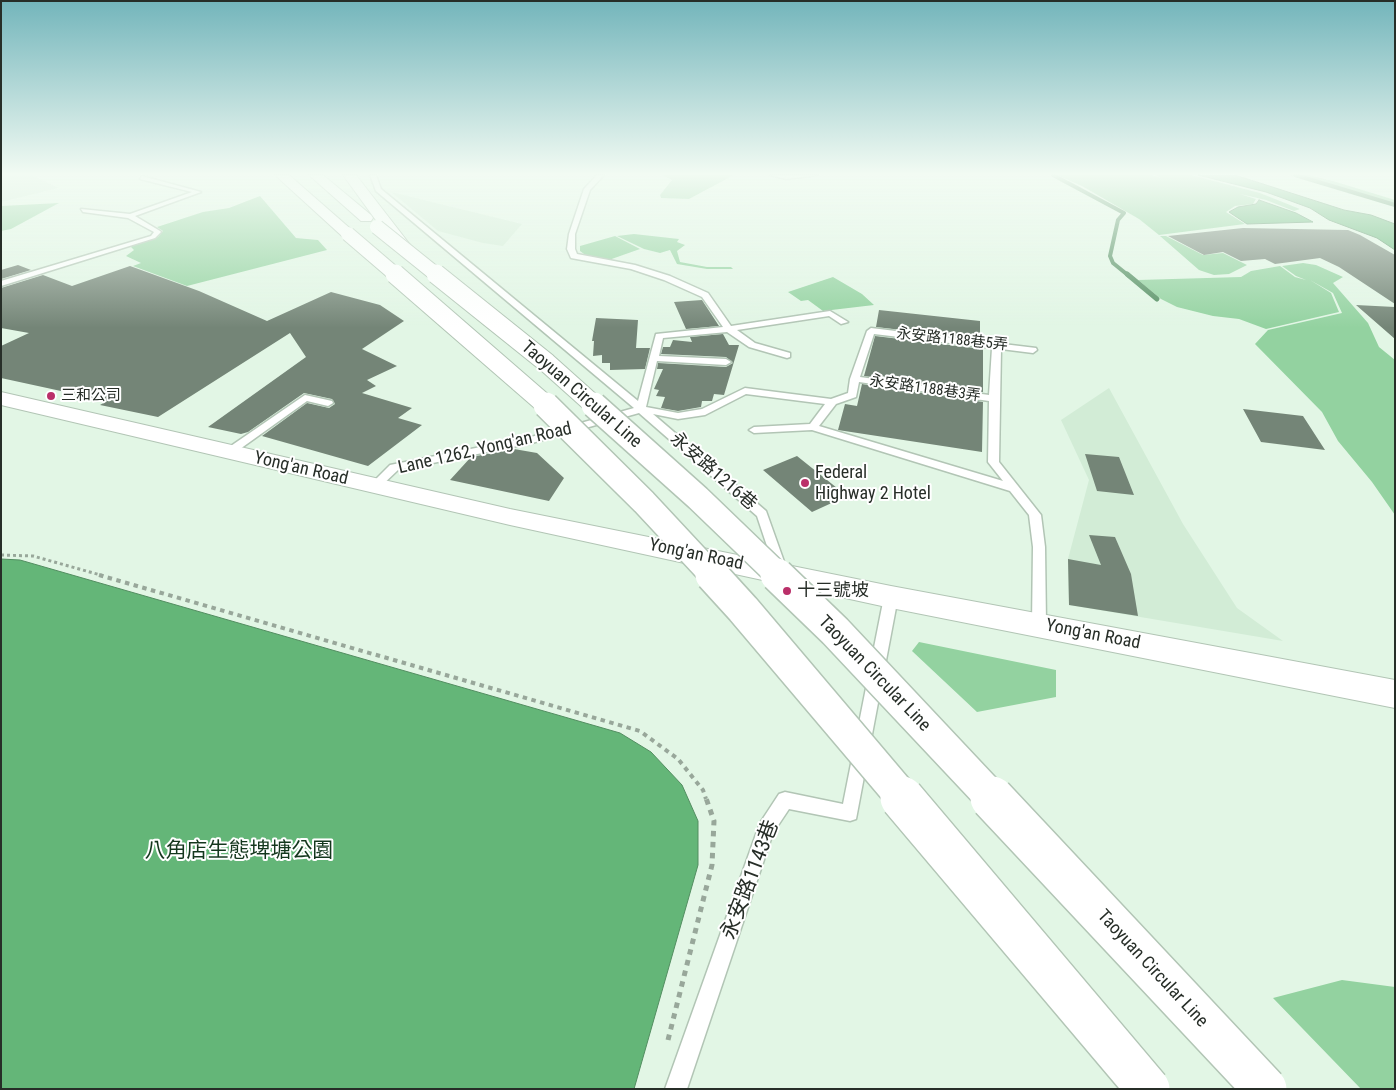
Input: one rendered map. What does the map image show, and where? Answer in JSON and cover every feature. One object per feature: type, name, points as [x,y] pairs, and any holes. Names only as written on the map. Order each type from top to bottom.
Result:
[{"type":"main road","name":"Taoyuan Circular Line","points":[[365,226],[405,249],[554,370],[698,498],[821,618],[1265,1089]]},
{"type":"main road","name":"Taoyuan Circular Line","points":[[367,226],[644,502],[743,610],[1148,1089]]},
{"type":"main road","name":"Yong'an Road","points":[[1,398],[510,517],[891,597],[1395,694]]},
{"type":"lane","points":[[1,284],[153,237],[158,232],[147,226]]},
{"type":"lane","name":"永安路1216巷","points":[[420,226],[502,296],[641,409],[762,514],[782,573]]},
{"type":"lane","points":[[575,226],[571,249],[574,256],[632,267],[667,278],[705,295],[730,328],[752,344],[787,355]]},
{"type":"lane","points":[[641,409],[659,336],[730,328],[830,312],[844,322]]},
{"type":"lane","name":"永安路1188巷5弄","points":[[855,379],[871,331],[1033,350]]},
{"type":"lane","points":[[997,345],[994,399],[994,462],[1036,515],[1040,547],[1039,624]]},
{"type":"lane","points":[[654,358],[726,362]]},
{"type":"lane","points":[[813,426],[832,402],[853,395],[855,379]]},
{"type":"lane","name":"永安路1188巷3弄","points":[[855,379],[994,399]]},
{"type":"lane","name":"Lane 1262, Yong'an Road","points":[[375,486],[394,467],[532,440],[641,409],[678,416],[705,412],[745,391],[832,402]]},
{"type":"lane","points":[[229,452],[305,398],[328,403]]},
{"type":"lane","points":[[754,430],[813,426],[1017,489]]},
{"type":"lane","name":"永安路1143巷","points":[[676,1089],[766,829],[785,800],[850,813],[891,597]]},
{"type":"path","points":[[1,555],[33,556],[640,731],[678,759],[703,790],[714,821],[712,865],[667,1042]]},
{"type":"shaded area","points":[[1,226],[17,226],[11,229],[1,231]]},
{"type":"shaded area","points":[[286,226],[296,238],[318,240],[327,250],[187,286],[133,266],[141,263],[126,256],[134,250],[130,246],[158,237],[163,231],[157,227]]},
{"type":"shaded area","points":[[432,226],[520,226],[503,246],[483,243],[438,231]]},
{"type":"shaded area","points":[[1148,226],[1230,226],[1159,235]]},
{"type":"shaded area","points":[[1345,226],[1395,226],[1395,250],[1377,238]]},
{"type":"shaded area","points":[[634,234],[679,239],[677,242],[685,245],[677,251],[680,262],[707,267],[731,267],[733,269],[707,269],[677,264],[670,250],[660,253],[644,249],[617,236]]},
{"type":"shaded area","points":[[615,236],[640,249],[606,261],[588,257],[580,251],[580,246]]},
{"type":"shaded area","points":[[1160,236],[1166,236],[1203,255],[1223,253],[1247,265],[1229,274],[1214,275],[1199,270]]},
{"type":"shaded area","points":[[1303,263],[1316,265],[1343,277],[1333,283],[1368,323],[1379,347],[1395,360],[1395,515],[1372,482],[1338,441],[1322,412],[1255,344],[1268,330],[1342,313],[1333,293],[1310,280],[1331,293],[1339,312],[1266,329],[1239,319],[1213,316],[1177,307],[1161,299],[1138,280],[1241,277],[1251,271],[1280,266],[1295,277],[1306,280],[1296,276],[1282,266]]},
{"type":"shaded area","points":[[833,277],[862,294],[874,305],[823,311],[808,300],[801,301],[788,292]]},
{"type":"shaded area","points":[[1109,388],[1183,524],[1237,608],[1283,641],[1069,605],[1068,559],[1089,480],[1061,420]]},
{"type":"shaded area","name":"八角店生態埤塘公園","points":[[1,559],[20,560],[620,733],[651,752],[682,785],[698,821],[698,865],[634,1089],[1,1089]]},
{"type":"shaded area","points":[[919,642],[1056,670],[1056,697],[977,712],[912,651]]},
{"type":"shaded area","points":[[1342,980],[1395,987],[1395,1089],[1361,1089],[1273,998]]},
{"type":"building","points":[[1243,228],[1348,230],[1360,235],[1395,255],[1395,304],[1339,267],[1320,258],[1275,264],[1265,259],[1241,261],[1223,252],[1204,255],[1168,236]]},
{"type":"building","points":[[18,265],[31,270],[1,279],[1,270]]},
{"type":"building","points":[[130,266],[199,291],[267,321],[331,292],[380,305],[404,321],[362,349],[397,366],[367,380],[376,386],[362,393],[412,408],[398,418],[422,425],[368,466],[262,436],[307,403],[329,408],[335,404],[332,399],[304,393],[248,432],[241,434],[208,427],[306,357],[290,333],[158,417],[100,405],[107,401],[1,378],[1,346],[29,333],[1,328],[1,288],[43,275],[72,286]]},
{"type":"building","points":[[702,300],[719,326],[686,329],[674,302]]},
{"type":"building","points":[[1356,305],[1395,307],[1395,339]]},
{"type":"building","points":[[879,310],[980,321],[980,339],[876,327]]},
{"type":"building","points":[[596,318],[638,320],[636,348],[650,348],[645,369],[610,370],[610,363],[602,363],[602,355],[593,356],[594,341],[592,341]]},
{"type":"building","points":[[723,334],[729,345],[739,345],[724,395],[714,394],[712,401],[702,401],[701,407],[678,411],[661,408],[665,397],[656,396],[659,390],[654,389],[663,369],[657,369],[658,363],[726,367],[733,363],[726,357],[661,354],[663,347],[670,347],[673,340],[692,342],[690,337]]},
{"type":"building","points":[[875,336],[983,349],[983,392],[864,376]]},
{"type":"building","points":[[862,384],[983,402],[982,452],[838,430],[845,404],[857,406]]},
{"type":"building","points":[[1243,409],[1303,416],[1325,450],[1261,442]]},
{"type":"building","points":[[514,449],[537,453],[564,478],[549,501],[450,480],[471,457]]},
{"type":"building","points":[[1085,454],[1119,457],[1134,495],[1097,491]]},
{"type":"building","name":"Federal Highway 2 Hotel","points":[[797,456],[847,496],[812,512],[763,470]]},
{"type":"building","points":[[1089,535],[1115,537],[1131,574],[1138,616],[1069,605],[1068,559],[1101,565]]},
{"type":"waterway","points":[[1117,226],[1110,256],[1113,263],[1129,276]]},
{"type":"waterway","points":[[1127,274],[1157,299]]},
{"type":"place","name":"三和公司","points":[[51,396]]},
{"type":"place","name":"Federal Highway 2 Hotel","points":[[805,483]]},
{"type":"place","name":"十三號坡","points":[[787,591]]}]
